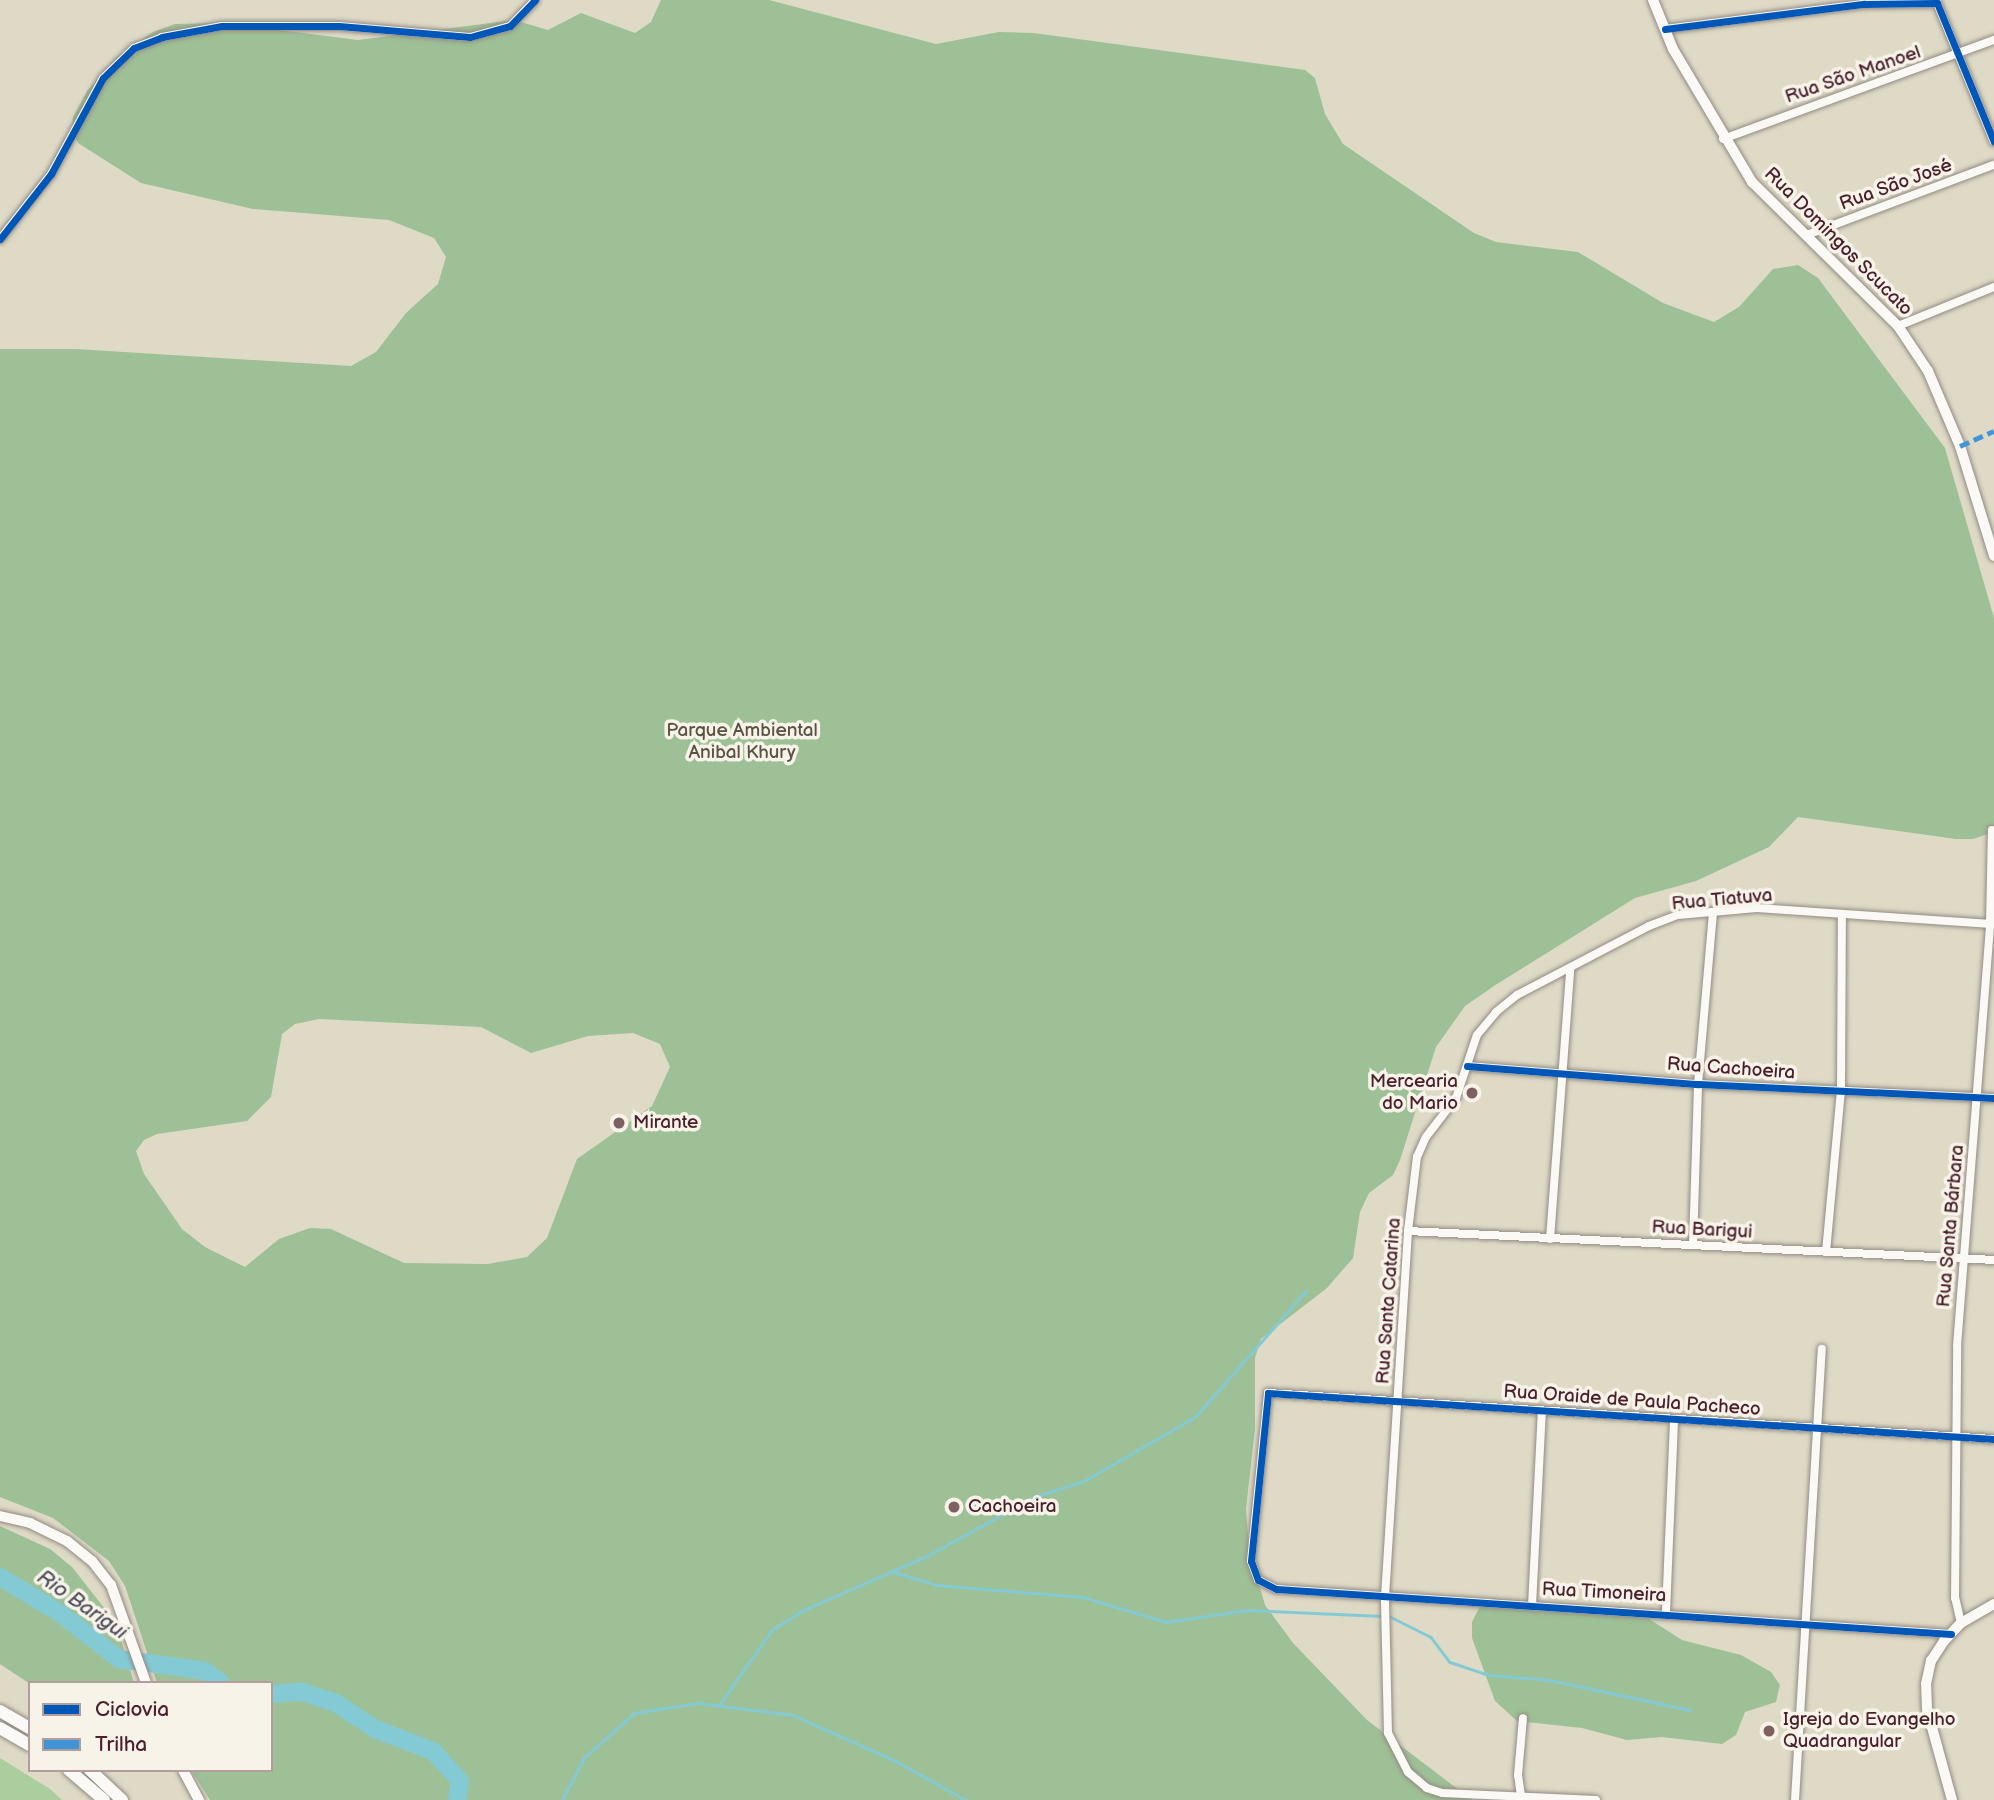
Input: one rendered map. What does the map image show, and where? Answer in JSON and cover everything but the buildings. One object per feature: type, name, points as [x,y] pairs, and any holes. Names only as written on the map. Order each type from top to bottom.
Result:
[{"type":"main road","name":"Rua Domingos Scucato","points":[[1653,0],[1665,29],[1723,139],[1752,182],[1809,234],[1898,326],[1928,371],[1960,446],[1994,556]]},
{"type":"main road","points":[[0,1516],[42,1529],[92,1561],[111,1585],[134,1639],[145,1681]]},
{"type":"main road","points":[[1952,1800],[1927,1709],[1926,1684],[1931,1661],[1951,1634],[1961,1623],[1994,1604]]},
{"type":"main road","points":[[0,1711],[28,1727]]},
{"type":"main road","points":[[0,1728],[28,1744]]},
{"type":"main road","points":[[71,1772],[104,1800]]},
{"type":"main road","points":[[92,1772],[122,1800]]},
{"type":"main road","points":[[184,1772],[199,1800]]},
{"type":"street","points":[[0,239],[51,174],[103,78],[134,48],[162,37],[222,26],[339,26],[470,37],[510,26],[535,0]]},
{"type":"street","points":[[1665,29],[1863,2],[1937,3],[1994,142]]},
{"type":"street","name":"Rua São Manoel","points":[[1723,139],[1994,40]]},
{"type":"street","name":"Rua São José","points":[[1809,234],[1994,165]]},
{"type":"street","points":[[1898,326],[1994,287]]},
{"type":"street","name":"Rua Santa Bárbara","points":[[1961,1623],[1955,1598],[1956,1439],[1965,1258],[1992,924],[1992,830]]},
{"type":"street","name":"Rua Tiatuva","points":[[1467,1066],[1477,1035],[1496,1012],[1517,995],[1570,970],[1649,926],[1678,915],[1713,914],[1756,908],[1992,924]]},
{"type":"street","points":[[1693,1245],[1698,1084],[1713,914]]},
{"type":"street","points":[[1826,1252],[1841,1091],[1842,914]]},
{"type":"street","points":[[1550,1239],[1559,1071],[1570,970]]},
{"type":"street","name":"Rua Cachoeira","points":[[1467,1066],[1559,1071],[1698,1084],[1994,1098]]},
{"type":"street","name":"Rua Santa Catarina","points":[[1467,1066],[1456,1098],[1417,1157],[1408,1231],[1385,1597],[1385,1713],[1388,1733],[1408,1772],[1427,1788],[1442,1793],[1595,1800]]},
{"type":"street","name":"Rua Barigui","points":[[1408,1231],[1994,1260]]},
{"type":"street","points":[[1795,1800],[1822,1349]]},
{"type":"street","name":"Rua Oraide de Paula Pacheco","points":[[1258,1580],[1251,1561],[1268,1393],[1956,1439],[1994,1439]]},
{"type":"street","points":[[1532,1606],[1542,1411]]},
{"type":"street","points":[[1666,1612],[1674,1419]]},
{"type":"street","name":"Rua Timoneira","points":[[1258,1580],[1276,1589],[1666,1612],[1951,1634]]},
{"type":"street","points":[[1521,1796],[1518,1774],[1523,1718]]},
{"type":"green space","name":"Parque Ambiental Anibal Khury","points":[[661,0],[769,0],[936,44],[999,32],[1034,33],[1305,70],[1315,78],[1325,114],[1343,144],[1474,233],[1496,242],[1578,252],[1663,303],[1714,322],[1739,307],[1773,269],[1798,265],[1818,278],[1945,448],[1994,618],[1994,832],[1973,839],[1956,839],[1798,817],[1769,847],[1696,881],[1635,898],[1465,1006],[1436,1047],[1393,1175],[1369,1193],[1360,1212],[1353,1258],[1327,1288],[1261,1339],[1255,1358],[1255,1429],[1246,1509],[1249,1549],[1265,1605],[1293,1643],[1367,1720],[1472,1800],[210,1800],[192,1772],[273,1772],[273,1681],[156,1681],[125,1586],[109,1561],[53,1518],[0,1497],[0,349],[76,349],[351,366],[376,352],[406,313],[438,284],[446,257],[434,238],[389,220],[253,209],[141,183],[78,143],[72,130],[73,117],[87,91],[116,58],[153,32],[175,24],[225,23],[358,40],[514,20],[548,30],[581,13],[635,33],[651,22]],"holes":[[[319,1019],[481,1027],[531,1053],[588,1036],[633,1033],[660,1044],[670,1067],[652,1106],[577,1159],[547,1238],[527,1257],[488,1264],[404,1263],[331,1229],[310,1228],[279,1239],[245,1267],[205,1247],[182,1229],[144,1174],[136,1151],[144,1140],[157,1134],[247,1121],[271,1097],[282,1034],[295,1024]]]},
{"type":"green space","points":[[0,1526],[50,1549],[72,1567],[116,1623],[133,1681],[28,1683],[0,1664]]},
{"type":"green space","points":[[1494,1598],[1540,1608],[1619,1607],[1638,1612],[1682,1640],[1741,1655],[1771,1672],[1780,1685],[1776,1702],[1745,1712],[1736,1735],[1722,1744],[1662,1737],[1627,1740],[1582,1728],[1517,1721],[1495,1701],[1472,1638],[1472,1622],[1480,1606]]},
{"type":"green space","points":[[0,1758],[50,1789],[62,1800],[0,1800]]},
{"type":"waterway","points":[[719,1705],[772,1630],[804,1610],[925,1557],[1034,1497],[1084,1481],[1195,1417],[1306,1291]]},
{"type":"waterway","points":[[890,1571],[937,1585],[1083,1597],[1166,1622],[1247,1610],[1382,1616]]},
{"type":"waterway","name":"Rio Barigui","points":[[0,1577],[61,1614],[119,1659],[205,1671],[218,1681]]},
{"type":"waterway","points":[[1389,1616],[1431,1637],[1450,1662],[1489,1675],[1550,1680],[1690,1710]]},
{"type":"waterway","name":"Rio Barigui","points":[[273,1694],[302,1692],[336,1703],[375,1729],[433,1751],[460,1781],[457,1800]]},
{"type":"waterway","points":[[562,1800],[584,1758],[634,1713],[698,1703],[793,1715],[898,1762],[966,1800]]},
{"type":"marked path","points":[[1960,446],[1994,431]]},
{"type":"cycle path","points":[[0,239],[51,174],[103,78],[134,48],[162,37],[222,26],[339,26],[470,37],[510,26],[535,0]]},
{"type":"cycle path","points":[[1665,29],[1864,4],[1937,3],[1994,142]]},
{"type":"cycle path","points":[[1467,1066],[1698,1084],[1994,1098]]},
{"type":"cycle path","points":[[1951,1634],[1276,1589],[1258,1580],[1251,1561],[1268,1393],[1994,1439]]},
{"type":"place","name":"Mercearia do Mario","points":[[1472,1093]]},
{"type":"place","name":"Mirante","points":[[619,1123]]},
{"type":"place","name":"Cachoeira","points":[[954,1507]]},
{"type":"place","name":"Igreja do Evangelho Quadrangular","points":[[1769,1731]]}]
